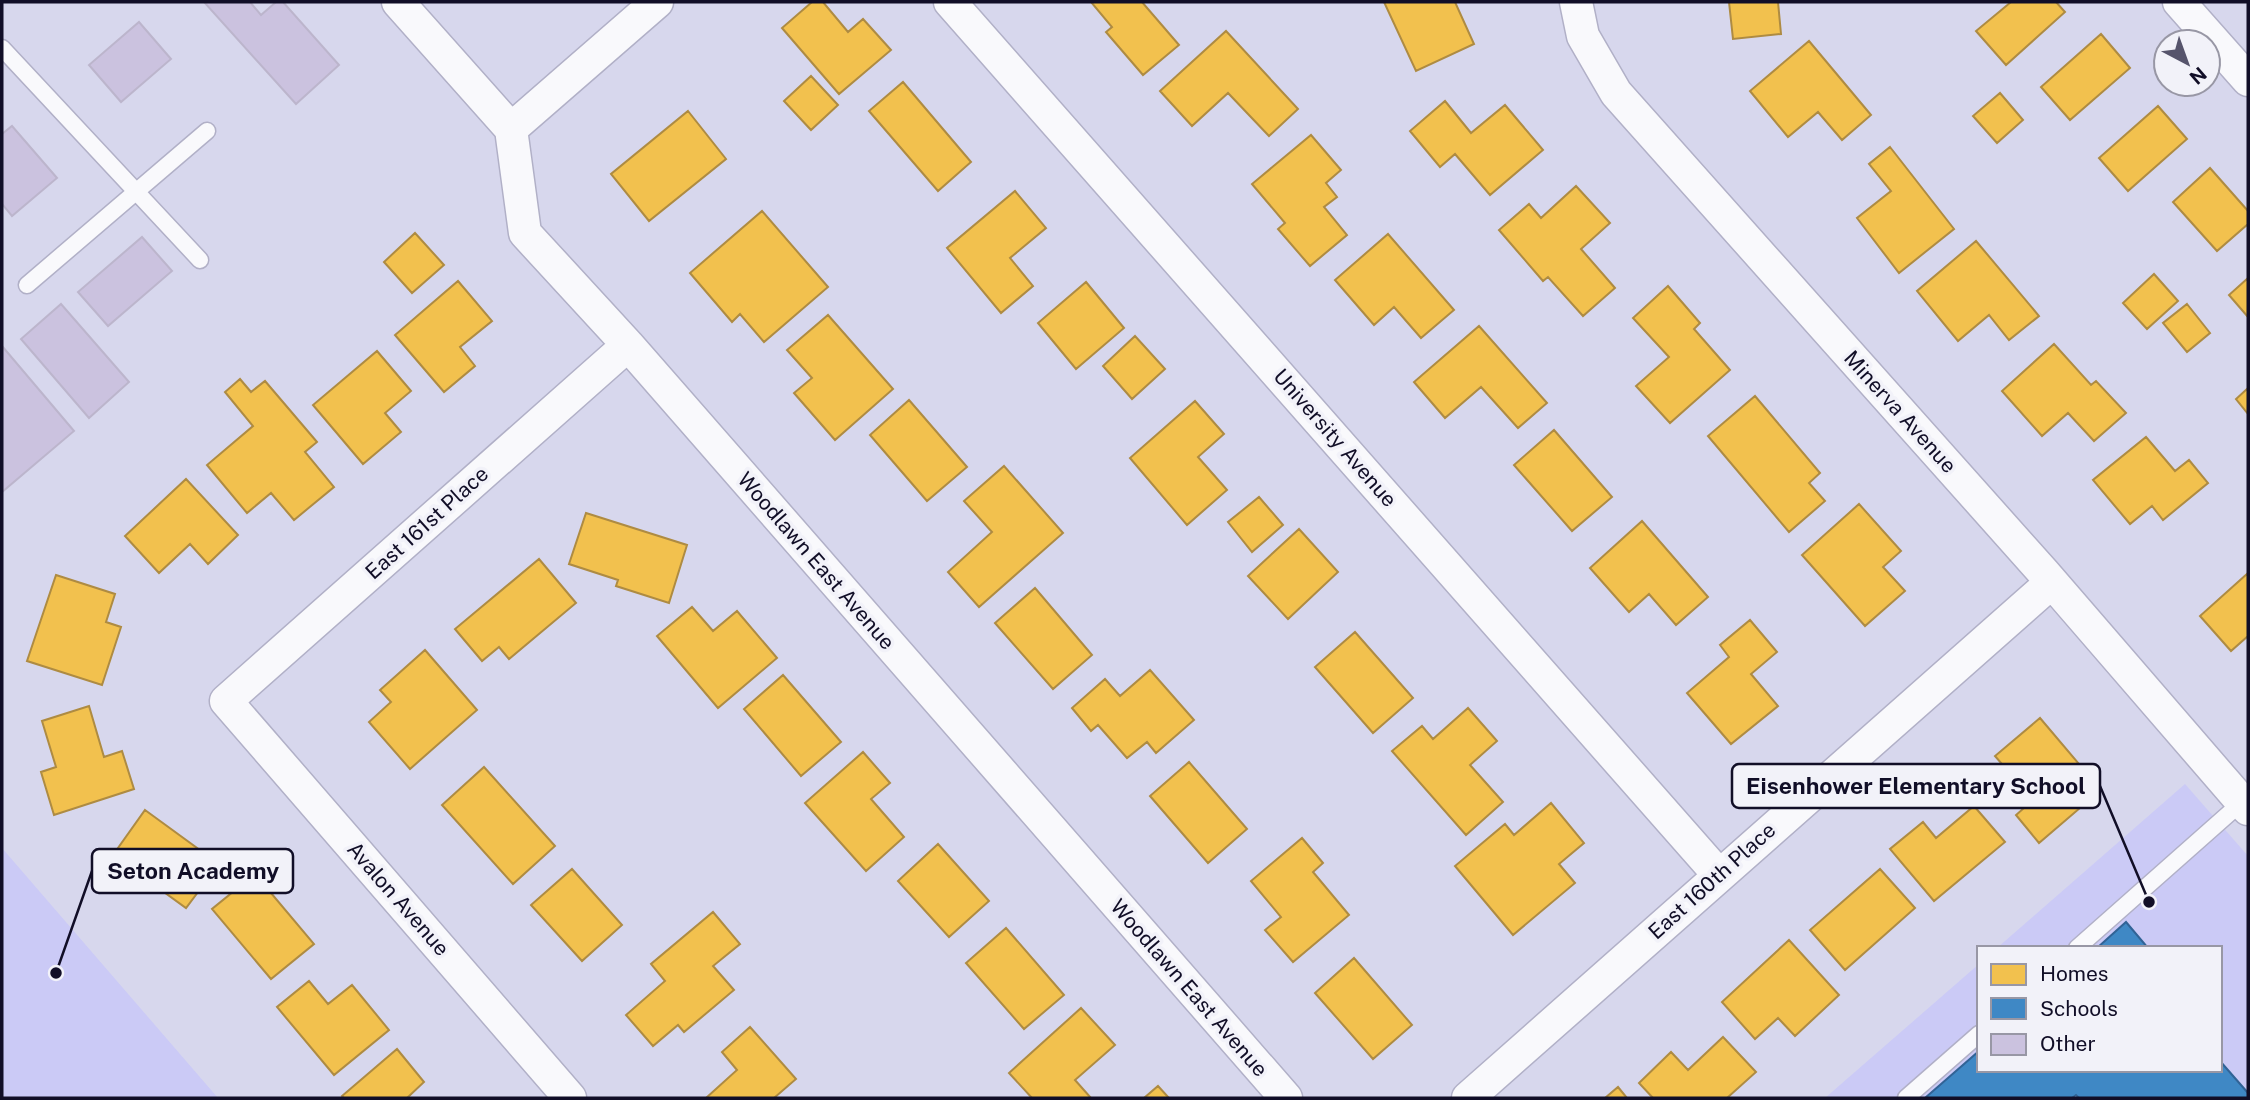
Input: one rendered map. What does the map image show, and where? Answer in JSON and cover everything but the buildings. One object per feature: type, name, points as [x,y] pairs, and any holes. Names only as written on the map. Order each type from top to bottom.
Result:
[{"type":"street","points":[[398,2],[511,130],[657,2]]},
{"type":"street","name":"University Avenue","points":[[950,2],[1719,875]]},
{"type":"street","name":"Minerva Avenue","points":[[1576,2],[1583,36],[1616,93],[2052,582],[2245,806]]},
{"type":"street","points":[[2179,2],[2248,80]]},
{"type":"street","name":"Woodlawn East Avenue","points":[[511,130],[524,233],[628,345],[1286,1098]]},
{"type":"street","name":"East 161st Place","points":[[226,701],[628,345]]},
{"type":"street","name":"East 160th Place","points":[[1468,1098],[2052,582]]},
{"type":"street","name":"Avalon Avenue","points":[[226,701],[569,1098]]},
{"type":"lane","points":[[2,48],[201,260]]},
{"type":"lane","points":[[27,285],[134,190],[207,131]]},
{"type":"lane","points":[[2079,946],[2245,806]]},
{"type":"lane","points":[[1906,1098],[1977,1036]]},
{"type":"shaded area","points":[[2185,784],[2248,856],[2248,1098],[1825,1098],[1977,966],[1977,1072],[2222,1072],[2222,946],[1999,946]]},
{"type":"shaded area","points":[[2,848],[218,1098],[2,1098]]},
{"type":"place","name":"Eisenhower Elementary School","points":[[2149,902]]},
{"type":"place","name":"Seton Academy","points":[[56,973]]}]
